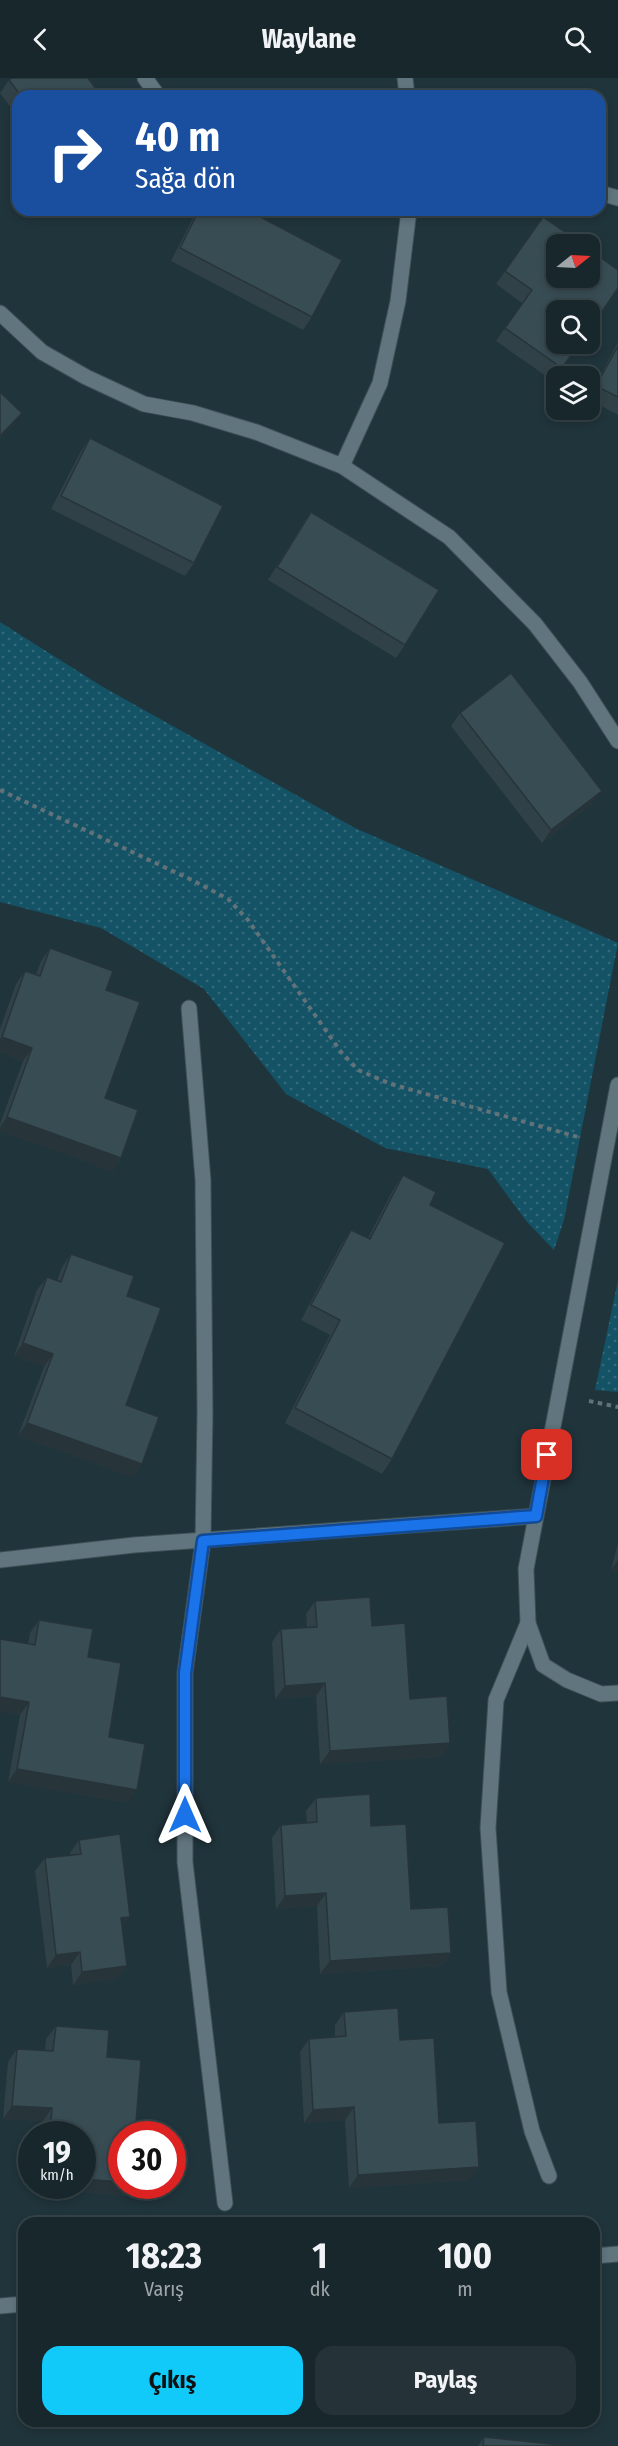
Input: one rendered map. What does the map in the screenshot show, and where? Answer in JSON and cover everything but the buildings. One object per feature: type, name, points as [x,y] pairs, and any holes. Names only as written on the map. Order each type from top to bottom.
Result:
[{"type":"street","points":[[342,466],[380,383],[398,301],[408,216]]},
{"type":"street","points":[[0,313],[42,352],[87,377],[144,404],[193,413],[256,432],[342,466],[449,537],[535,624],[580,682],[618,741]]},
{"type":"street","points":[[189,1008],[203,1180],[205,1413],[203,1541],[185,1673],[185,1862],[225,2203]]},
{"type":"street","points":[[618,1085],[526,1569],[528,1623],[543,1665],[567,1680],[601,1694],[618,1693]]},
{"type":"street","points":[[0,1560],[134,1545],[536,1516]]},
{"type":"street","points":[[528,1623],[496,1701],[488,1828],[499,1992],[532,2131],[549,2176]]},
{"type":"street","points":[[600,2256],[618,2254]]},
{"type":"street","points":[[0,2306],[18,2304]]},
{"type":"path","points":[[0,790],[228,899],[248,920],[341,1052],[358,1070],[391,1084],[606,1146]]},
{"type":"shaded area","points":[[0,622],[103,687],[355,828],[618,943],[564,1220],[554,1250],[527,1222],[488,1169],[385,1148],[286,1094],[204,989],[101,928],[0,902]]},
{"type":"shaded area","points":[[618,1280],[618,1392],[595,1390]]},
{"type":"route","points":[[185,1815],[185,1673],[203,1541],[536,1516],[547,1455]]}]
